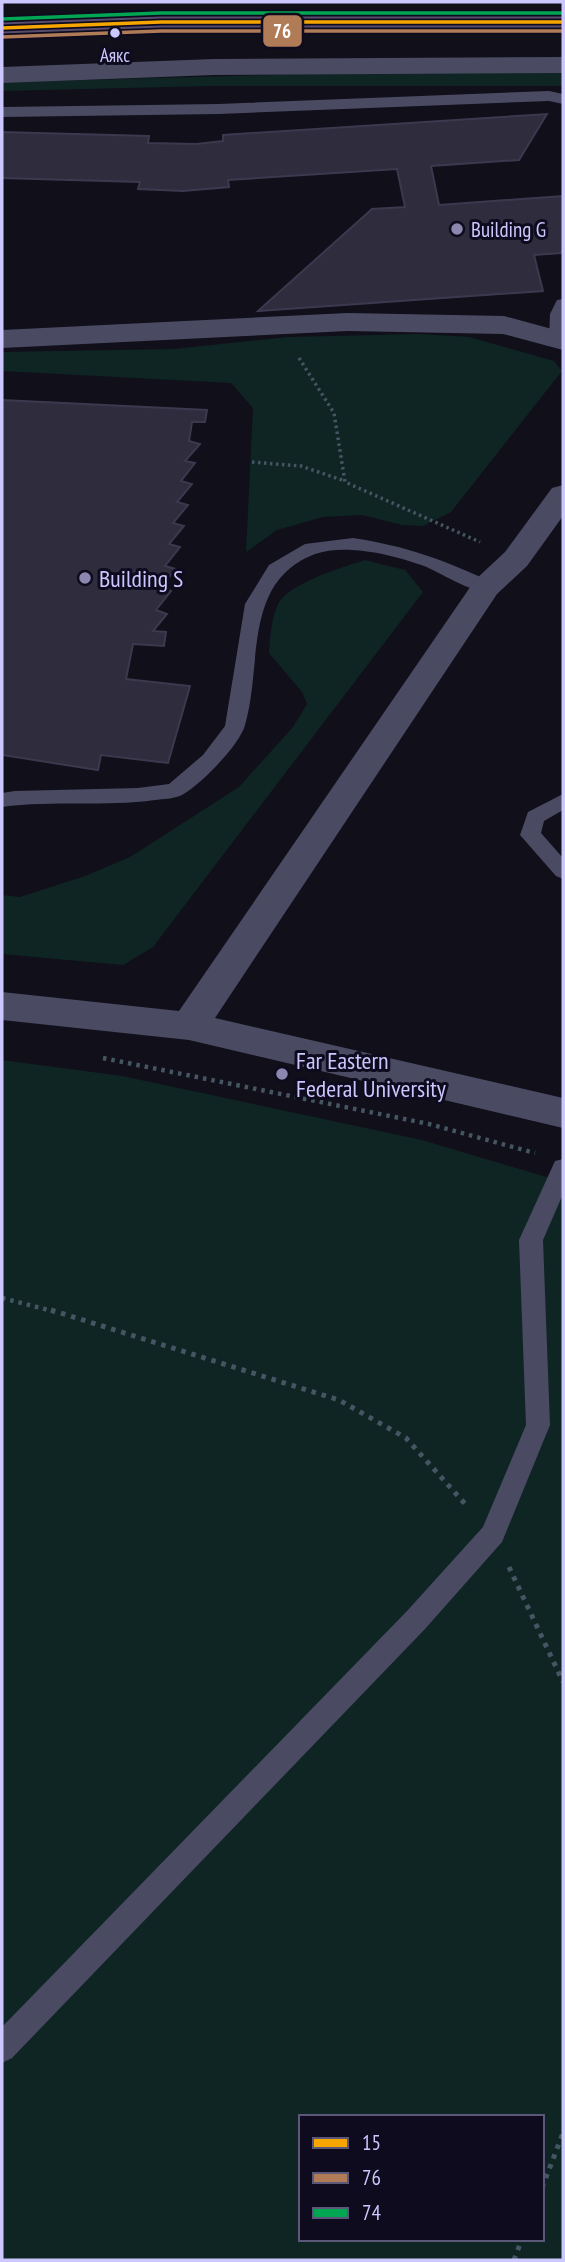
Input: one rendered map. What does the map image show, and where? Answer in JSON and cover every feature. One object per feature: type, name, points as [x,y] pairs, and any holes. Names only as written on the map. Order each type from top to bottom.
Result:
[{"type":"main road","points":[[2,28],[161,22],[288,12],[563,22]]},
{"type":"street","points":[[2,75],[214,67],[563,65]]},
{"type":"street","points":[[2,339],[348,322],[504,325],[560,340]]},
{"type":"street","points":[[189,1026],[486,587],[516,559],[563,495]]},
{"type":"street","points":[[2,1006],[189,1026],[563,1113]]},
{"type":"lane","points":[[2,112],[219,109],[549,96],[563,99]]},
{"type":"lane","points":[[560,340],[558,314],[563,303]]},
{"type":"lane","points":[[2,800],[138,795],[175,790],[210,760],[235,727],[254,604],[276,569],[313,548],[353,544],[394,550],[432,562],[486,587]]},
{"type":"lane","points":[[563,802],[535,817],[530,835],[563,871]]},
{"type":"lane","points":[[2,2048],[416,1620],[493,1534],[538,1425],[531,1240],[563,1168]]},
{"type":"path","points":[[279,326],[334,413],[345,482]]},
{"type":"path","points":[[252,462],[300,466],[345,482],[516,559]]},
{"type":"path","points":[[91,1056],[429,1124],[536,1153]]},
{"type":"path","points":[[2,1298],[38,1306],[339,1400],[406,1438],[493,1534],[563,1682]]},
{"type":"path","points":[[544,2183],[563,2133]]},
{"type":"path","points":[[514,2260],[521,2241]]},
{"type":"green space","points":[[416,71],[563,72],[563,86],[210,86],[2,91],[2,82]]},
{"type":"green space","points":[[419,334],[469,337],[554,361],[562,371],[451,512],[423,526],[402,525],[362,515],[323,517],[277,530],[246,552],[253,408],[231,383],[2,371],[2,352],[174,349],[288,337]]},
{"type":"green space","points":[[365,560],[405,570],[423,592],[153,947],[123,965],[2,954],[2,895],[20,897],[85,876],[130,857],[239,787],[293,727],[307,704],[302,692],[269,653],[272,622],[278,604],[293,589],[331,571]]},
{"type":"green space","points":[[2,1060],[122,1076],[422,1140],[563,1182],[563,2260],[2,2260]]},
{"type":"building","name":"Building G","points":[[547,114],[519,160],[431,166],[439,205],[563,196],[563,249],[561,253],[534,255],[543,291],[258,311],[372,209],[405,207],[397,169],[228,180],[229,187],[183,191],[138,189],[140,182],[2,178],[2,132],[149,136],[148,143],[196,144],[223,141],[223,135]]},
{"type":"building","name":"Building S","points":[[2,400],[207,410],[205,422],[192,422],[189,441],[200,444],[185,461],[195,463],[181,481],[192,484],[177,502],[188,505],[173,523],[184,526],[169,544],[180,547],[165,566],[176,569],[160,588],[171,591],[156,610],[167,614],[153,631],[166,632],[164,646],[133,644],[126,679],[190,686],[168,763],[101,755],[98,770],[2,755]]},
{"type":"transit line","name":"74","points":[[2,19],[161,13],[563,13]]},
{"type":"transit line","name":"15","points":[[2,28],[161,22],[563,22]]},
{"type":"transit line","name":"76","points":[[2,37],[161,31],[563,31]]},
{"type":"place","name":"Аякс","points":[[115,33]]},
{"type":"place","name":"Building G","points":[[457,229]]},
{"type":"place","name":"Building S","points":[[85,578]]},
{"type":"place","name":"Far Eastern Federal University","points":[[282,1074]]}]
